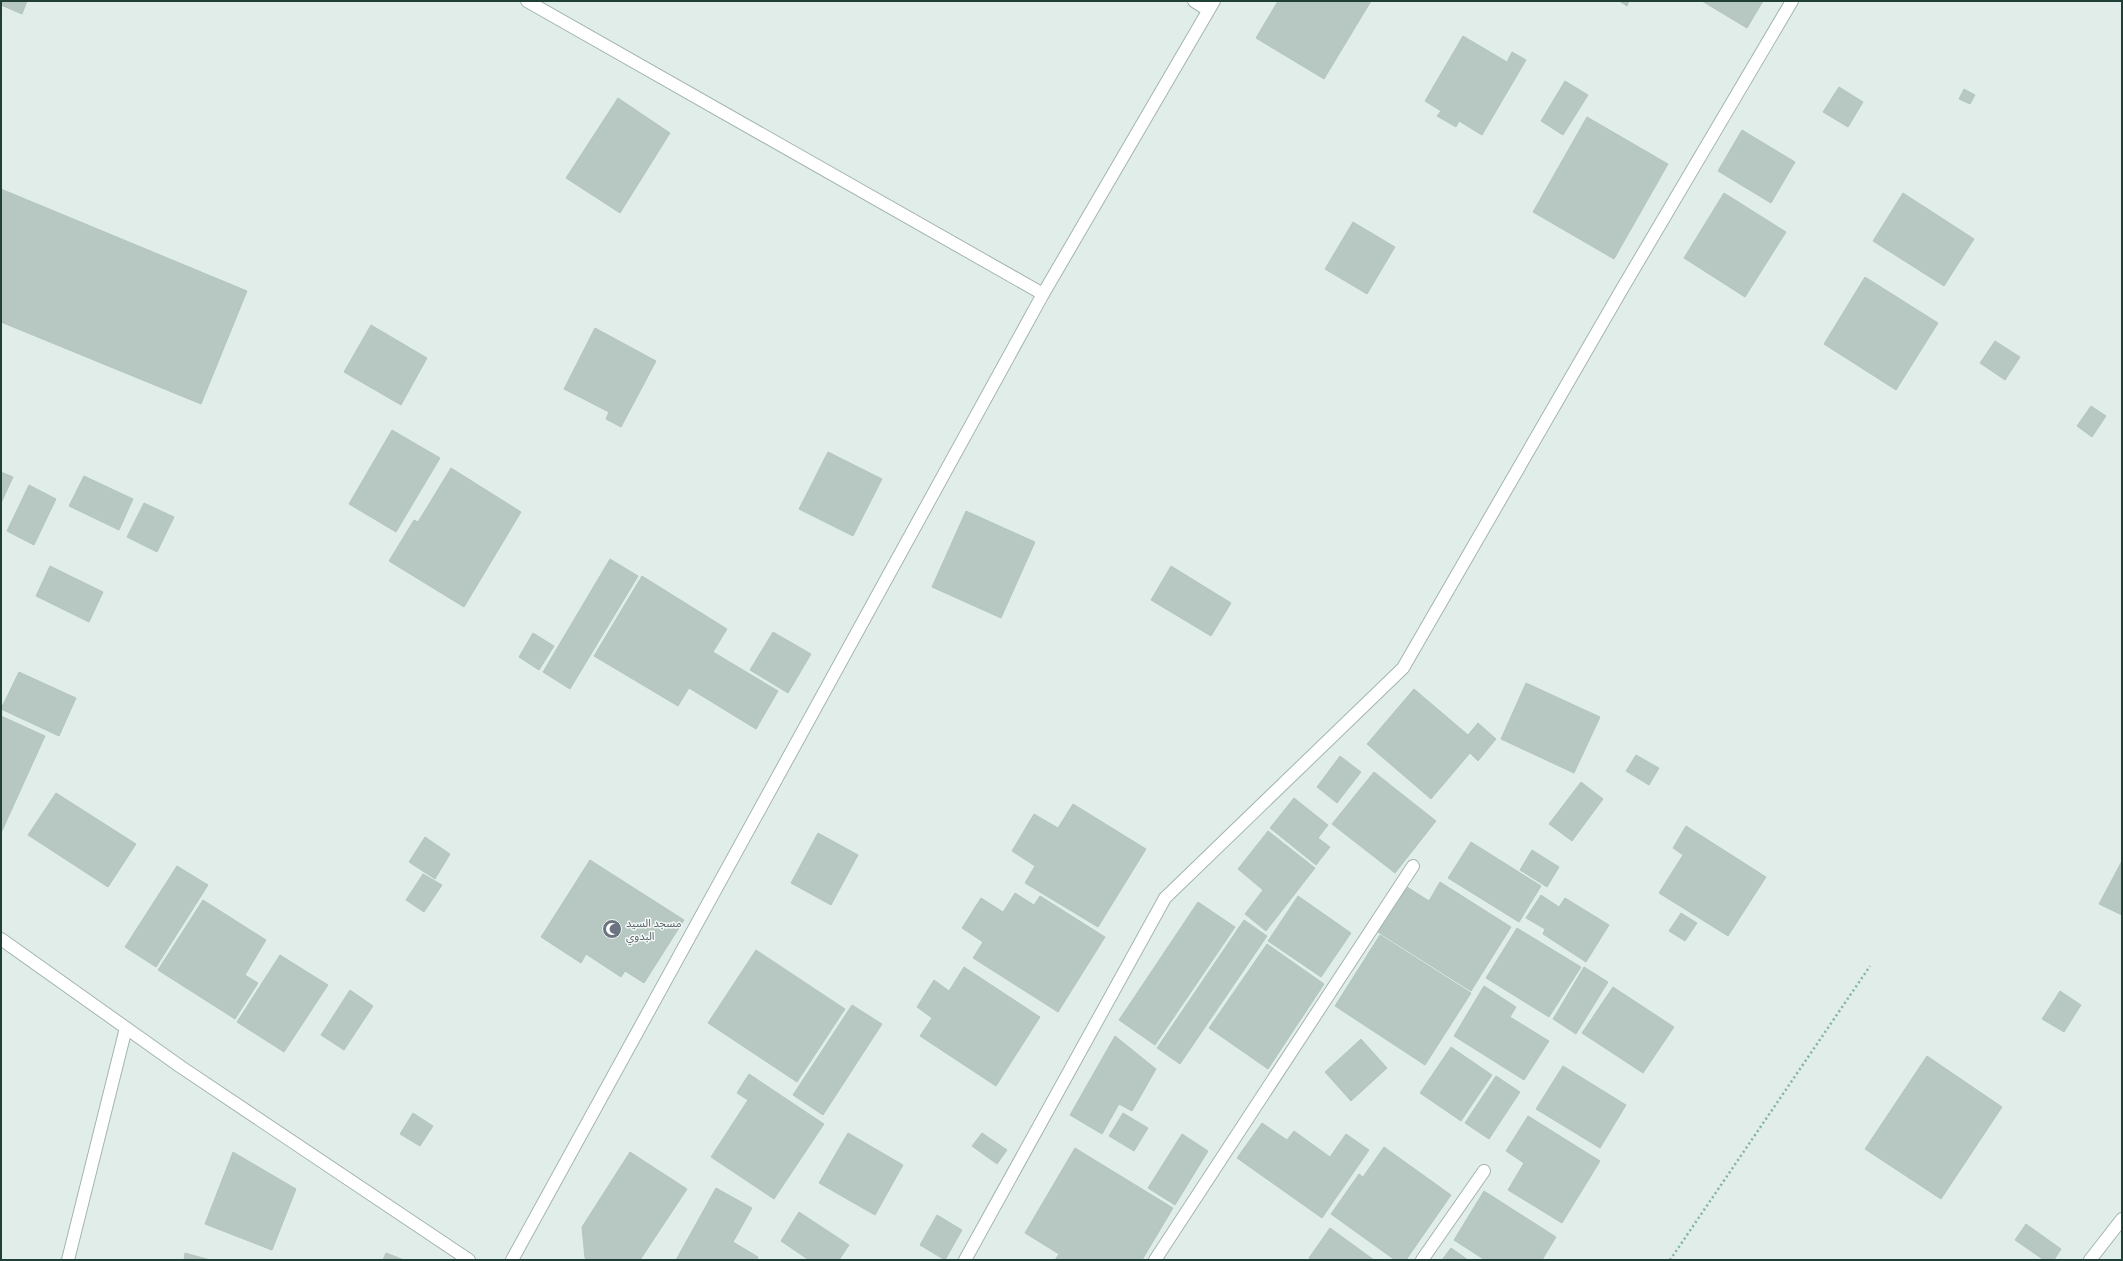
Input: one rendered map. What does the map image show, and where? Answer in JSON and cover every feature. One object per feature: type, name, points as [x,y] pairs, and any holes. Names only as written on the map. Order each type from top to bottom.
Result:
[{"type":"street","points":[[527,1],[1044,294]]},
{"type":"street","points":[[512,1260],[1044,294],[1211,6],[1194,1]]},
{"type":"street","points":[[965,1260],[1166,898],[1403,668],[1622,289],[1792,1]]},
{"type":"street","points":[[1155,1260],[1413,866]]},
{"type":"street","points":[[1,940],[187,1072],[469,1260]]},
{"type":"street","points":[[68,1260],[126,1028]]},
{"type":"street","points":[[1422,1260],[1484,1171]]},
{"type":"street","points":[[2090,1260],[2122,1220]]},
{"type":"path","points":[[1670,1260],[1870,966]]},
{"type":"building","points":[[1,1],[27,1],[22,14],[1,5]]},
{"type":"building","points":[[1278,1],[1371,1],[1324,79],[1256,38]]},
{"type":"building","points":[[1619,1],[1629,1],[1627,6]]},
{"type":"building","points":[[1702,1],[1763,1],[1747,28]]},
{"type":"building","points":[[1463,36],[1507,62],[1512,52],[1526,60],[1482,135],[1459,121],[1456,127],[1437,116],[1441,111],[1425,101]]},
{"type":"building","points":[[1565,81],[1588,95],[1563,135],[1541,121]]},
{"type":"building","points":[[1839,87],[1863,102],[1848,127],[1823,112]]},
{"type":"building","points":[[1964,89],[1975,95],[1970,104],[1959,99]]},
{"type":"building","points":[[618,98],[670,133],[620,213],[566,178]]},
{"type":"building","points":[[1587,117],[1668,164],[1614,259],[1533,212]]},
{"type":"building","points":[[1742,130],[1795,162],[1771,203],[1718,171]]},
{"type":"building","points":[[1,189],[247,291],[201,404],[1,322]]},
{"type":"building","points":[[1724,193],[1786,232],[1745,297],[1684,258]]},
{"type":"building","points":[[1903,193],[1974,239],[1944,286],[1873,241]]},
{"type":"building","points":[[1353,222],[1395,247],[1367,294],[1325,269]]},
{"type":"building","points":[[1865,277],[1938,323],[1896,390],[1824,344]]},
{"type":"building","points":[[371,325],[427,358],[401,405],[344,372]]},
{"type":"building","points":[[595,328],[656,361],[621,427],[606,419],[609,412],[564,389]]},
{"type":"building","points":[[1995,341],[2020,357],[2005,380],[1980,363]]},
{"type":"building","points":[[2091,406],[2106,416],[2092,437],[2077,426]]},
{"type":"building","points":[[392,430],[440,458],[396,532],[349,504]]},
{"type":"building","points":[[828,452],[882,479],[853,536],[799,509]]},
{"type":"building","points":[[451,468],[521,512],[464,607],[389,561],[414,520],[418,522]]},
{"type":"building","points":[[1,472],[13,477],[1,503]]},
{"type":"building","points":[[84,476],[133,499],[119,530],[69,506]]},
{"type":"building","points":[[29,485],[56,499],[34,545],[7,531]]},
{"type":"building","points":[[144,503],[174,517],[157,552],[127,537]]},
{"type":"building","points":[[966,511],[1035,542],[1001,618],[932,587]]},
{"type":"building","points":[[610,559],[638,576],[570,689],[543,672]]},
{"type":"building","points":[[50,566],[103,592],[89,622],[36,596]]},
{"type":"building","points":[[1171,566],[1231,603],[1211,636],[1151,600]]},
{"type":"building","points":[[642,576],[727,629],[713,652],[778,691],[756,729],[689,688],[678,706],[594,656]]},
{"type":"building","points":[[773,632],[811,654],[788,693],[750,670]]},
{"type":"building","points":[[533,633],[554,646],[539,670],[519,657]]},
{"type":"building","points":[[19,672],[76,698],[59,736],[1,709]]},
{"type":"building","points":[[1526,683],[1600,717],[1574,773],[1501,739]]},
{"type":"building","points":[[1414,689],[1468,735],[1478,723],[1496,739],[1478,761],[1470,753],[1431,799],[1367,744]]},
{"type":"building","points":[[1,716],[45,736],[1,833]]},
{"type":"building","points":[[1636,755],[1659,768],[1649,785],[1626,771]]},
{"type":"building","points":[[1340,756],[1361,772],[1337,803],[1317,787]]},
{"type":"building","points":[[1374,772],[1436,821],[1395,873],[1332,824]]},
{"type":"building","points":[[1581,782],[1603,799],[1572,841],[1549,824]]},
{"type":"building","points":[[56,793],[136,844],[108,887],[28,835]]},
{"type":"building","points":[[1294,798],[1328,825],[1318,838],[1330,847],[1316,865],[1270,828]]},
{"type":"building","points":[[1073,804],[1146,849],[1098,927],[1025,883],[1035,866],[1012,851],[1034,814],[1058,828]]},
{"type":"building","points":[[1686,826],[1766,877],[1728,936],[1659,893],[1683,855],[1673,848]]},
{"type":"building","points":[[1268,831],[1315,868],[1266,931],[1245,914],[1263,890],[1238,869]]},
{"type":"building","points":[[818,833],[858,855],[831,905],[791,883]]},
{"type":"building","points":[[425,837],[450,854],[435,879],[409,862]]},
{"type":"building","points":[[1471,842],[1541,886],[1519,922],[1448,878]]},
{"type":"building","points":[[1532,850],[1559,867],[1547,887],[1520,870]]},
{"type":"building","name":"مسجد السيد البدوي","points":[[590,860],[684,920],[644,983],[625,971],[621,977],[586,954],[581,963],[541,937]]},
{"type":"building","points":[[2122,861],[2122,915],[2099,904]]},
{"type":"building","points":[[177,866],[208,885],[156,967],[125,947]]},
{"type":"building","points":[[423,874],[442,885],[424,912],[406,900]]},
{"type":"building","points":[[1440,882],[1511,927],[1471,991],[1378,932],[1407,887],[1429,901]]},
{"type":"building","points":[[1015,893],[1034,905],[1040,896],[1105,937],[1058,1012],[973,958],[983,942],[962,928],[981,898],[1003,912]]},
{"type":"building","points":[[1541,895],[1559,907],[1565,898],[1609,925],[1586,962],[1543,934],[1545,929],[1526,918]]},
{"type":"building","points":[[1298,896],[1351,933],[1321,977],[1268,941]]},
{"type":"building","points":[[203,900],[266,940],[245,975],[258,983],[235,1019],[158,970]]},
{"type":"building","points":[[1198,902],[1235,927],[1155,1045],[1119,1020]]},
{"type":"building","points":[[1681,913],[1697,923],[1685,941],[1669,931]]},
{"type":"building","points":[[1244,920],[1267,936],[1180,1064],[1157,1048]]},
{"type":"building","points":[[1517,928],[1581,967],[1549,1017],[1486,978]]},
{"type":"building","points":[[1380,935],[1471,993],[1425,1065],[1335,1006]]},
{"type":"building","points":[[1267,944],[1324,984],[1268,1069],[1209,1028]]},
{"type":"building","points":[[756,950],[845,1009],[797,1082],[708,1023]]},
{"type":"building","points":[[280,955],[328,985],[284,1052],[237,1022]]},
{"type":"building","points":[[964,967],[1040,1017],[996,1086],[920,1036],[932,1018],[917,1007],[934,980],[949,991]]},
{"type":"building","points":[[1584,967],[1608,982],[1576,1034],[1553,1019]]},
{"type":"building","points":[[1484,986],[1516,1007],[1510,1017],[1549,1041],[1524,1080],[1454,1036]]},
{"type":"building","points":[[1613,987],[1674,1027],[1643,1073],[1582,1033]]},
{"type":"building","points":[[350,990],[373,1006],[344,1050],[321,1035]]},
{"type":"building","points":[[2060,991],[2081,1005],[2064,1032],[2042,1019]]},
{"type":"building","points":[[852,1005],[882,1024],[823,1115],[793,1095]]},
{"type":"building","points":[[1115,1036],[1156,1069],[1132,1111],[1119,1104],[1102,1134],[1070,1115]]},
{"type":"building","points":[[1361,1039],[1387,1068],[1351,1101],[1325,1072]]},
{"type":"building","points":[[1451,1047],[1492,1075],[1461,1121],[1420,1093]]},
{"type":"building","points":[[1927,1056],[2002,1107],[1941,1199],[1865,1149]]},
{"type":"building","points":[[1563,1066],[1626,1105],[1600,1148],[1536,1109]]},
{"type":"building","points":[[749,1074],[824,1124],[774,1199],[711,1157],[748,1100],[737,1093]]},
{"type":"building","points":[[1496,1076],[1520,1092],[1489,1139],[1465,1123]]},
{"type":"building","points":[[413,1113],[433,1126],[420,1146],[400,1134]]},
{"type":"building","points":[[1123,1113],[1148,1128],[1134,1151],[1109,1136]]},
{"type":"building","points":[[1528,1116],[1600,1161],[1562,1223],[1508,1190],[1524,1163],[1506,1151]]},
{"type":"building","points":[[1262,1123],[1287,1140],[1294,1131],[1330,1157],[1346,1134],[1369,1150],[1322,1218],[1237,1158]]},
{"type":"building","points":[[848,1133],[903,1165],[875,1215],[819,1183]]},
{"type":"building","points":[[982,1133],[1007,1150],[997,1164],[972,1146]]},
{"type":"building","points":[[1182,1134],[1208,1151],[1175,1205],[1148,1188]]},
{"type":"building","points":[[1384,1147],[1451,1195],[1406,1260],[1395,1260],[1331,1214],[1359,1174],[1363,1177]]},
{"type":"building","points":[[1075,1148],[1173,1208],[1142,1260],[1055,1260],[1059,1254],[1025,1233]]},
{"type":"building","points":[[233,1152],[296,1189],[272,1250],[205,1224]]},
{"type":"building","points":[[630,1152],[687,1189],[640,1260],[588,1260],[585,1258],[582,1227]]},
{"type":"building","points":[[716,1188],[752,1208],[733,1242],[758,1257],[757,1260],[676,1260]]},
{"type":"building","points":[[1484,1191],[1556,1237],[1542,1260],[1485,1260],[1454,1240]]},
{"type":"building","points":[[799,1212],[849,1245],[839,1260],[809,1260],[781,1241]]},
{"type":"building","points":[[937,1215],[962,1230],[945,1260],[920,1245]]},
{"type":"building","points":[[2026,1224],[2061,1249],[2054,1260],[2044,1260],[2015,1240]]},
{"type":"building","points":[[1330,1228],[1374,1260],[1311,1260],[1309,1258]]},
{"type":"building","points":[[1451,1248],[1468,1260],[1442,1260]]},
{"type":"building","points":[[185,1253],[210,1260],[184,1260]]},
{"type":"building","points":[[386,1253],[404,1260],[383,1260]]},
{"type":"place","name":"مسجد السيد البدوي","points":[[612,929]]}]
